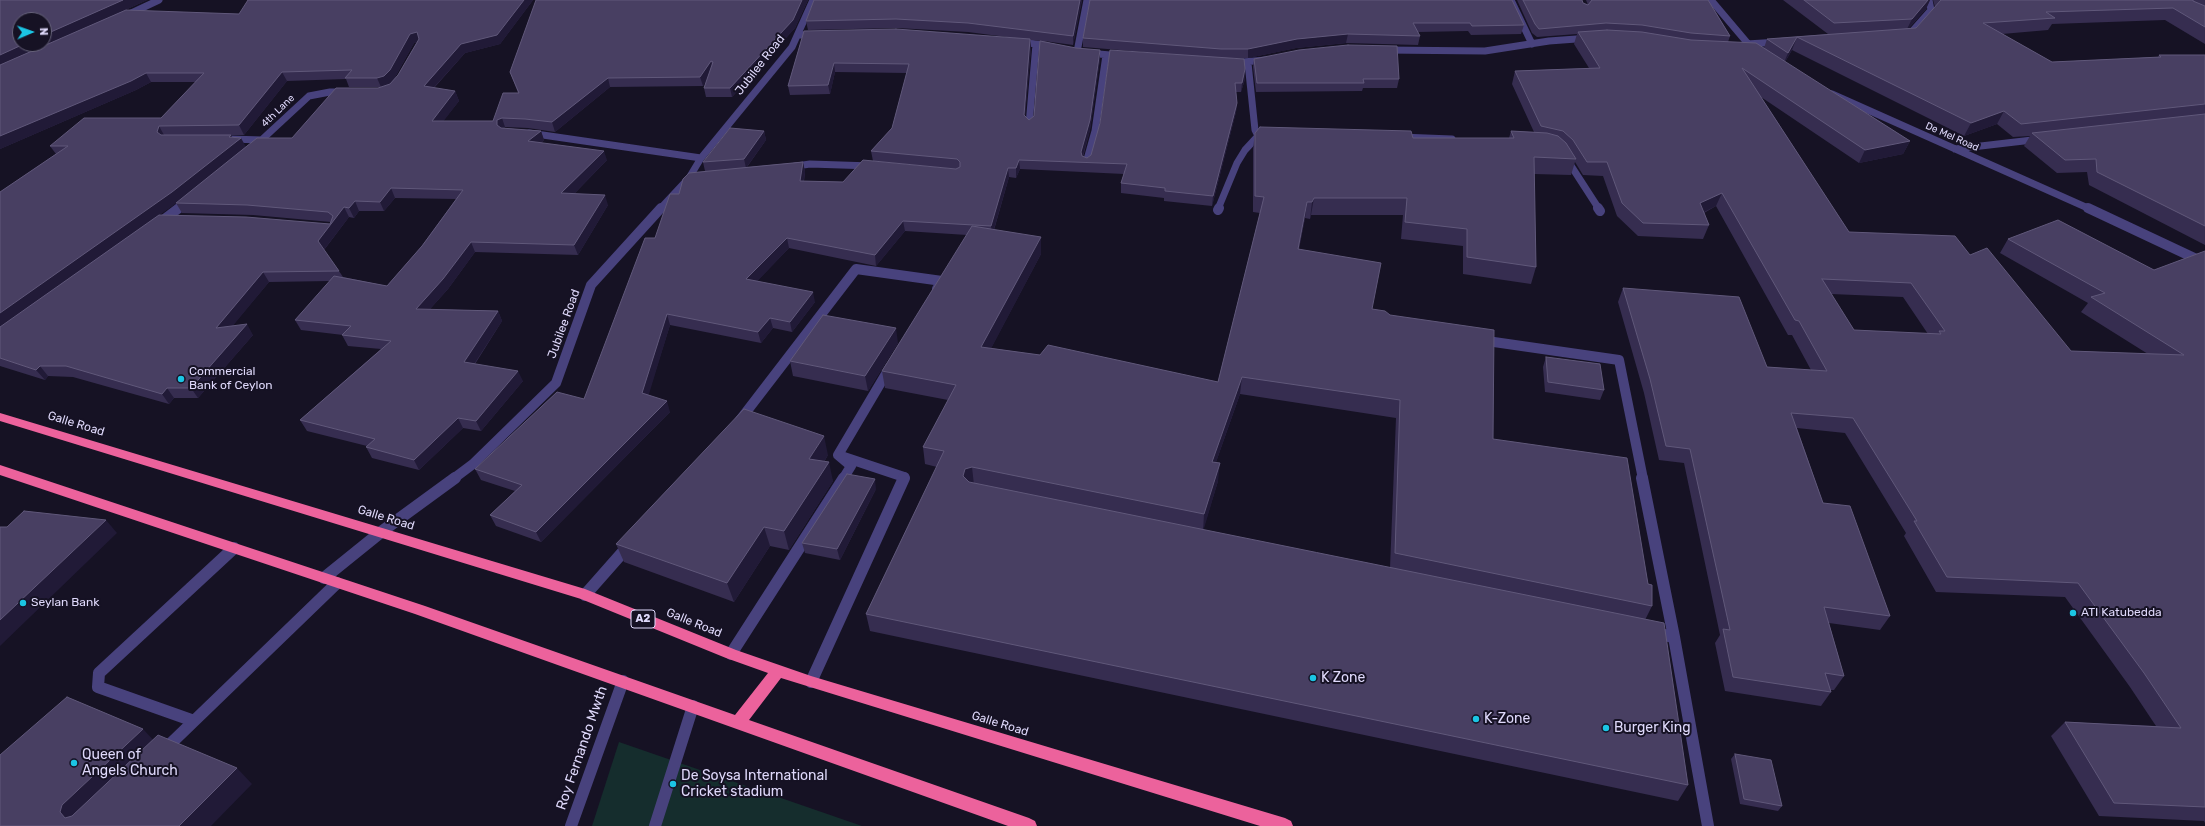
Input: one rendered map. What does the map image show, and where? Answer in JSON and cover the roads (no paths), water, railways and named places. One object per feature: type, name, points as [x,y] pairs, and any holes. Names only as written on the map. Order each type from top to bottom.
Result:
[{"type":"highway","name":"Galle Road","points":[[0,416],[585,595],[731,654],[811,682],[1285,826]]},
{"type":"highway","points":[[0,470],[234,548],[622,681],[1029,826]]},
{"type":"highway","points":[[738,722],[778,671]]},
{"type":"street","points":[[116,20],[160,0]]},
{"type":"street","name":"Jubilee Road","points":[[153,760],[194,721],[380,532],[473,464],[556,383],[592,285],[693,177],[701,158],[792,47],[813,0]]},
{"type":"street","points":[[1070,50],[1086,0]]},
{"type":"street","points":[[1511,0],[1532,44]]},
{"type":"street","points":[[1711,0],[1747,44],[1757,53],[1739,50]]},
{"type":"street","points":[[1901,36],[1908,36],[1931,10],[1929,0]]},
{"type":"street","points":[[798,35],[821,35]]},
{"type":"street","points":[[1378,49],[1485,51],[1596,37]]},
{"type":"street","points":[[1009,40],[1106,55],[1127,56]]},
{"type":"street","points":[[1747,44],[1786,42]]},
{"type":"street","points":[[1029,124],[1036,44]]},
{"type":"street","points":[[1086,163],[1095,130],[1106,55]]},
{"type":"street","points":[[1227,63],[1248,63],[1277,58]]},
{"type":"street","points":[[1248,63],[1255,130],[1258,136]]},
{"type":"street","name":"De Mel Road","points":[[1821,89],[2205,263]]},
{"type":"street","name":"4th Lane","points":[[251,150],[309,96],[330,92],[359,92]]},
{"type":"street","points":[[520,132],[701,158]]},
{"type":"street","points":[[1218,210],[1237,163],[1245,150],[1258,136],[1277,136]]},
{"type":"street","points":[[1394,137],[1462,139]]},
{"type":"street","points":[[224,139],[263,140]]},
{"type":"street","points":[[1955,149],[2048,139]]},
{"type":"street","points":[[1560,152],[1600,212]]},
{"type":"street","points":[[780,168],[810,164],[881,166]]},
{"type":"street","points":[[152,228],[196,194]]},
{"type":"street","points":[[165,219],[181,220]]},
{"type":"street","points":[[731,430],[856,268],[942,281],[930,301]]},
{"type":"street","points":[[1472,339],[1619,360],[1674,637],[1708,826]]},
{"type":"street","points":[[838,455],[894,361]]},
{"type":"street","points":[[731,654],[851,466],[838,455]]},
{"type":"street","points":[[811,682],[904,477],[838,455]]},
{"type":"street","points":[[585,595],[635,538]]},
{"type":"street","points":[[194,721],[98,687],[99,673],[234,548]]},
{"type":"street","points":[[1643,631],[1674,637]]},
{"type":"street","name":"Roy Fernando Mwth","points":[[571,826],[622,681]]},
{"type":"street","points":[[654,826],[693,706]]},
{"type":"place","name":"Commercial Bank of Ceylon","points":[[181,379]]},
{"type":"place","name":"Seylan Bank","points":[[23,603]]},
{"type":"place","name":"ATI Katubedda","points":[[2073,613]]},
{"type":"place","name":"K Zone","points":[[1313,678]]},
{"type":"place","name":"K-Zone","points":[[1476,719]]},
{"type":"place","name":"Burger King","points":[[1606,728]]},
{"type":"place","name":"Queen of Angels Church","points":[[74,763]]},
{"type":"place","name":"De Soysa International Cricket stadium","points":[[673,784]]}]
